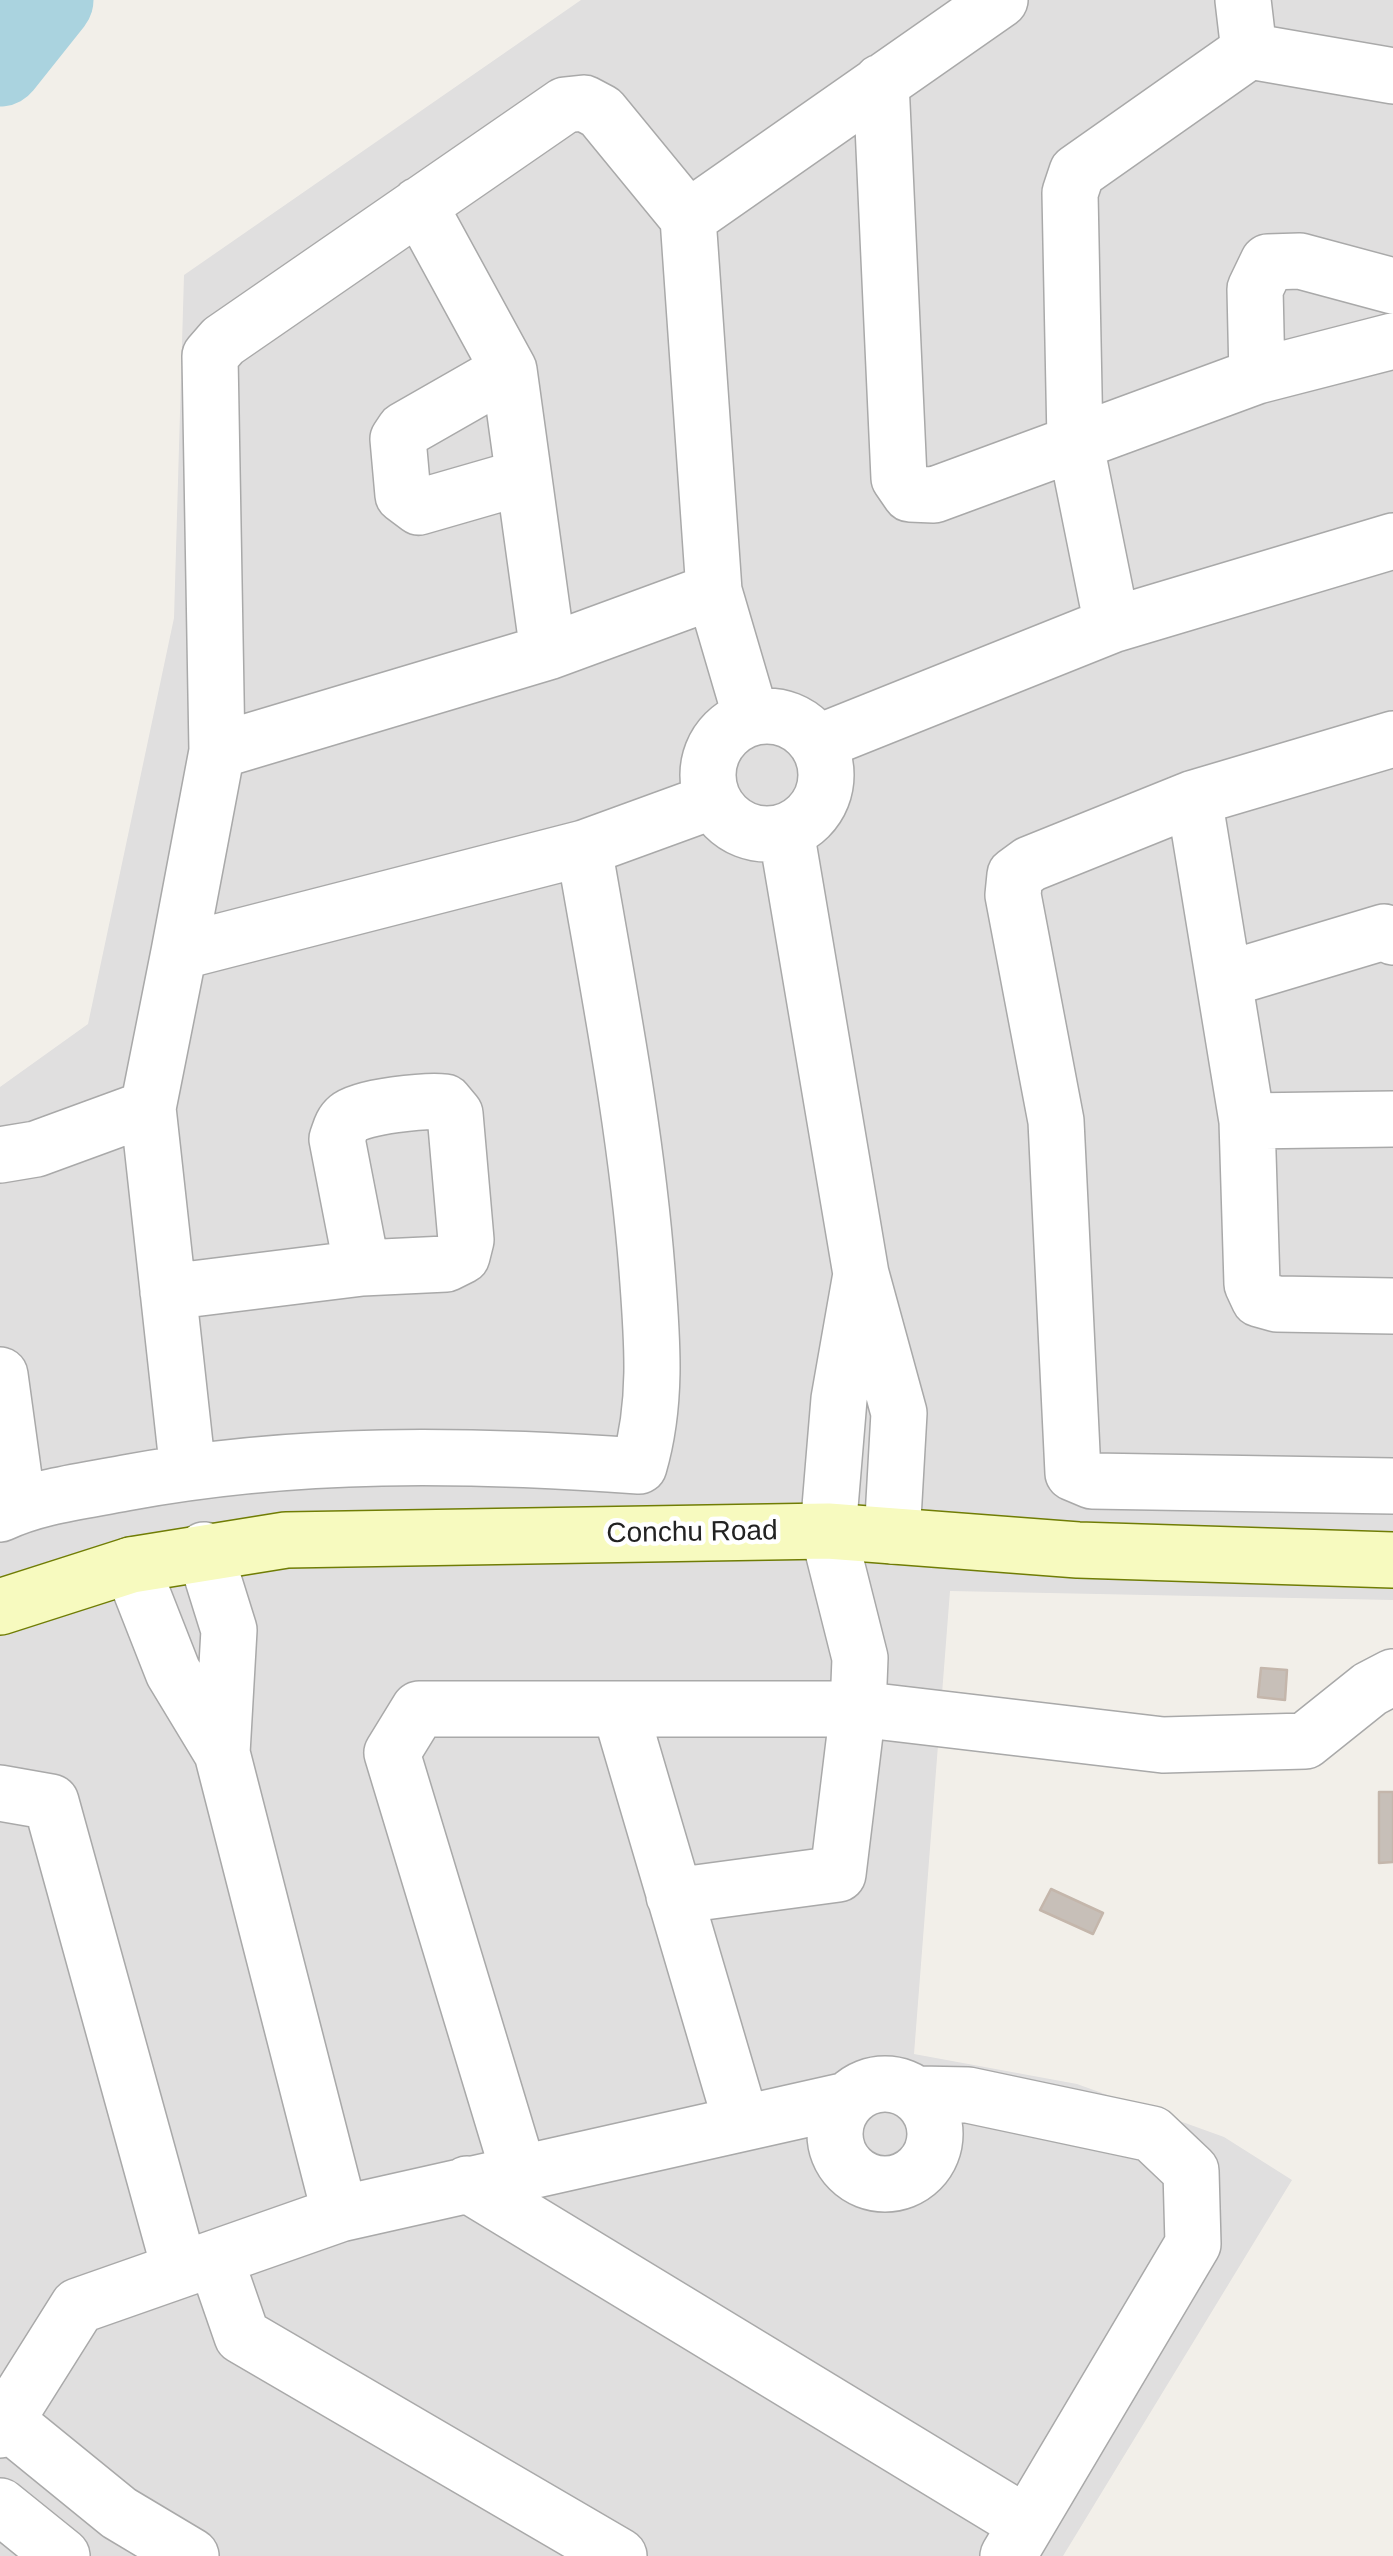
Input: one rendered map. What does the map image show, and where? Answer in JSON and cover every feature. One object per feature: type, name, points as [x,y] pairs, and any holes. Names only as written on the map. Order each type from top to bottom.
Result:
[{"type":"main road","name":"Conchu Road","points":[[0,1607],[130,1565],[204,1550],[286,1540],[828,1531],[1078,1550],[1393,1560]]},
{"type":"street","points":[[688,218],[1000,0]]},
{"type":"street","points":[[1112,624],[1076,441],[1070,193],[1077,172],[1246,26],[1393,76]]},
{"type":"street","points":[[881,82],[899,478],[910,494],[934,495],[1256,376],[1393,341]]},
{"type":"street","points":[[188,1472],[148,1108],[218,751],[210,356],[223,340],[565,105],[584,103],[601,112],[688,218],[714,591],[751,717]]},
{"type":"street","points":[[420,205],[509,370],[548,652]]},
{"type":"street","points":[[1256,376],[1255,288],[1268,262],[1300,261],[1393,286]]},
{"type":"street","points":[[509,370],[404,430],[397,450],[403,495],[419,507],[523,477]]},
{"type":"street","points":[[817,743],[1112,624],[1393,541]]},
{"type":"street","points":[[218,751],[548,652],[714,591]]},
{"type":"street","points":[[751,717],[788,719],[817,743],[825,761],[822,793],[805,820],[786,832],[765,835],[744,830],[726,818],[713,801],[707,780],[709,759],[718,740],[734,725],[751,717]]},
{"type":"street","points":[[1393,740],[1194,798],[1030,864],[1015,876],[1013,895],[1056,1121],[1073,1474],[1092,1481],[1393,1486]]},
{"type":"street","points":[[1194,798],[1247,1121],[1252,1284],[1259,1299],[1277,1304],[1393,1306]]},
{"type":"street","points":[[179,952],[584,848],[713,801]]},
{"type":"street","points":[[786,832],[861,1274],[899,1413],[892,1536]]},
{"type":"street","points":[[0,1375],[9,1510],[188,1472],[270,1461],[385,1456],[639,1466],[652,1420],[652,1340],[640,1175],[584,848]]},
{"type":"street","points":[[1224,980],[1384,932],[1393,937]]},
{"type":"street","points":[[0,1156],[36,1148],[148,1108]]},
{"type":"street","points":[[1247,1121],[1393,1120]]},
{"type":"street","points":[[168,1292],[362,1268]]},
{"type":"street","points":[[674,1896],[838,1874],[858,1710],[860,1658],[828,1531],[839,1399],[861,1274]]},
{"type":"street","points":[[204,1550],[229,1630],[222,1754]]},
{"type":"street","points":[[130,1565],[173,1672],[222,1754],[340,2214]]},
{"type":"street","points":[[519,2172],[392,1754],[420,1710],[858,1710],[1163,1745],[1305,1741],[1370,1689],[1393,1677]]},
{"type":"street","points":[[620,1710],[741,2121]]},
{"type":"street","points":[[0,1793],[52,1802],[198,2264],[242,2336],[619,2556]]},
{"type":"street","points":[[190,2556],[120,2513],[3,2425],[78,2306],[340,2214],[467,2184],[741,2121],[847,2100],[863,2088],[881,2083],[900,2085],[918,2094],[968,2095],[1152,2134],[1191,2172],[1193,2244],[1018,2540],[467,2184]]},
{"type":"street","points":[[847,2100],[835,2136],[839,2155],[851,2172],[869,2182],[889,2185],[908,2179],[924,2167],[934,2149],[936,2128],[930,2110],[918,2094]]},
{"type":"street","points":[[0,2506],[62,2556]]},
{"type":"shaded area","points":[[581,0],[1393,0],[1393,1600],[950,1591],[914,2054],[1077,2084],[1224,2137],[1292,2180],[1063,2556],[0,2556],[0,1087],[88,1024],[174,618],[184,275]]},
{"type":"building","points":[[1261,1668],[1287,1670],[1285,1700],[1258,1697]]},
{"type":"building","points":[[1379,1792],[1393,1792],[1393,1862],[1379,1863]]},
{"type":"building","points":[[1051,1889],[1103,1913],[1093,1934],[1040,1910]]},
{"type":"waterway","points":[[0,64],[51,0]]}]
